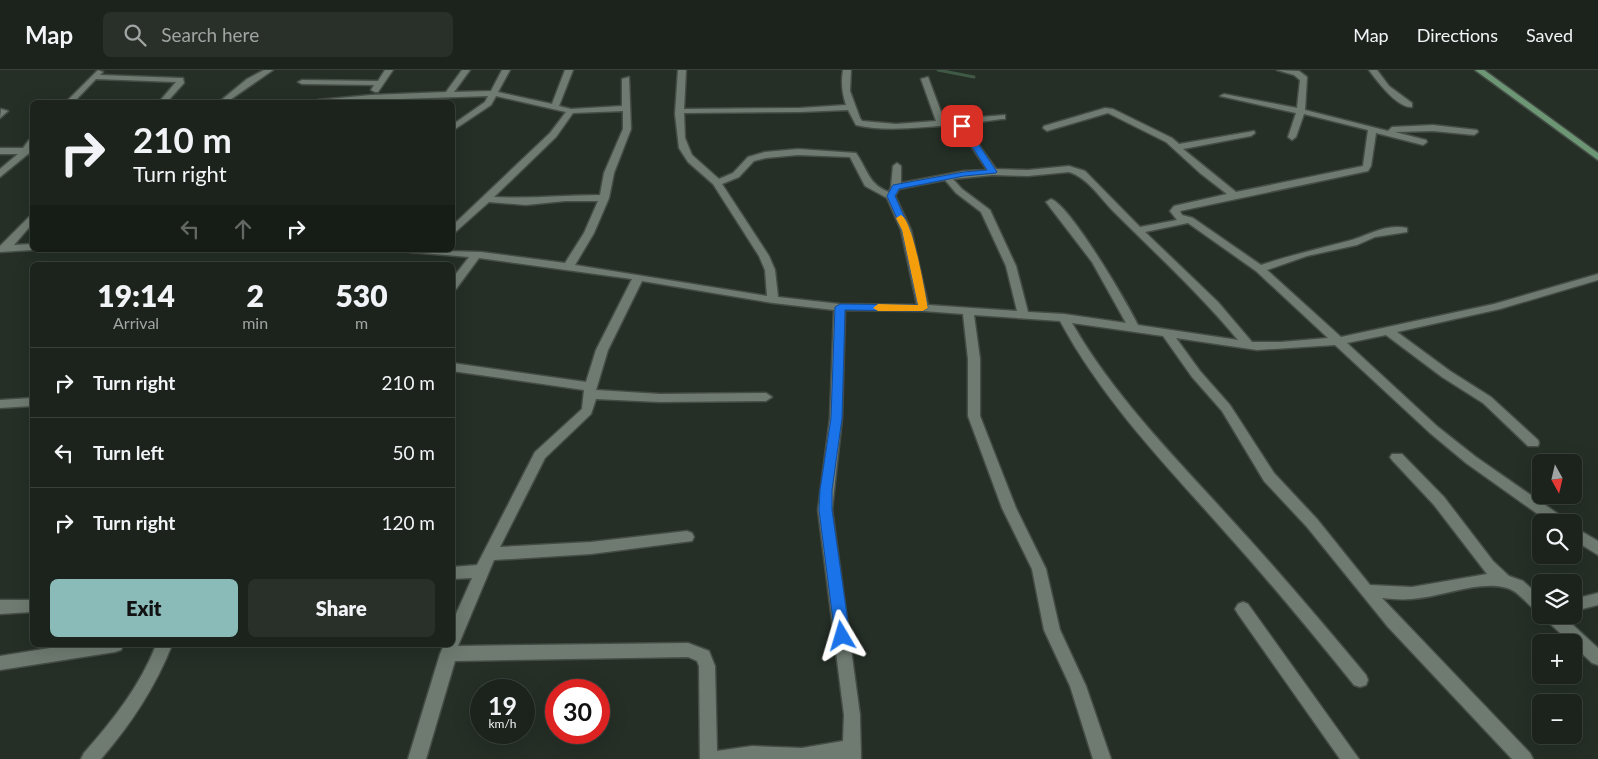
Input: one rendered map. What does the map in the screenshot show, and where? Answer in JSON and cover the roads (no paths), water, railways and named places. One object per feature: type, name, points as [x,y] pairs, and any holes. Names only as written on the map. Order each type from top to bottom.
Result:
[{"type":"main road","points":[[1479,70],[1598,157]]},
{"type":"main road","points":[[1491,70],[1598,147]]},
{"type":"street","points":[[72,100],[100,70]]},
{"type":"street","points":[[226,100],[250,81],[269,70]]},
{"type":"street","points":[[371,97],[378,83],[389,70]]},
{"type":"street","points":[[448,95],[466,70]]},
{"type":"street","points":[[455,128],[488,103],[506,70]]},
{"type":"street","points":[[554,108],[569,70]]},
{"type":"street","points":[[682,70],[681,136],[687,154],[717,183],[764,256],[770,270],[773,300]]},
{"type":"street","points":[[847,70],[850,107],[859,123],[896,126],[1002,117]]},
{"type":"street","points":[[1281,70],[1296,73],[1304,79],[1301,111],[1292,137]]},
{"type":"street","points":[[1373,70],[1386,88],[1409,105]]},
{"type":"street","points":[[94,77],[180,80],[180,83],[165,100]]},
{"type":"street","points":[[568,267],[589,233],[604,198],[609,173],[627,129],[626,79]]},
{"type":"street","points":[[925,79],[941,122]]},
{"type":"street","points":[[302,82],[378,83]]},
{"type":"street","points":[[340,100],[371,97],[493,93],[571,111],[627,108]]},
{"type":"street","points":[[1224,96],[1301,111],[1423,142]]},
{"type":"street","points":[[680,111],[800,110],[850,107]]},
{"type":"street","points":[[1047,128],[1105,110],[1110,111],[1178,147],[1196,166],[1235,196]]},
{"type":"street","points":[[455,229],[553,135],[571,111]]},
{"type":"street","points":[[959,122],[993,172]]},
{"type":"street","points":[[1382,131],[1433,128],[1474,132]]},
{"type":"street","points":[[1372,129],[1368,166],[1365,169],[1188,205],[1177,208],[1175,211],[1180,217],[1190,220],[1260,269],[1434,430],[1471,460],[1548,514]]},
{"type":"street","points":[[1178,147],[1251,133]]},
{"type":"street","points":[[0,151],[29,151]]},
{"type":"street","points":[[0,174],[29,151]]},
{"type":"street","points":[[717,183],[736,174],[751,158],[798,152],[852,155],[867,184],[872,189],[893,191],[947,177],[993,172],[1075,170],[1082,173],[1096,186],[1115,208],[1214,304],[1248,344]]},
{"type":"street","points":[[897,166],[893,191],[906,230],[923,308]]},
{"type":"street","points":[[947,177],[959,191],[985,210],[1011,266],[1023,315]]},
{"type":"street","points":[[486,199],[526,202],[565,198],[604,198]]},
{"type":"street","points":[[1051,202],[1095,260],[1134,329]]},
{"type":"street","points":[[1139,230],[1190,220]]},
{"type":"street","points":[[3,249],[30,221]]},
{"type":"street","points":[[1260,269],[1304,254],[1353,243],[1373,234],[1404,230]]},
{"type":"street","points":[[3,249],[30,247]]},
{"type":"street","points":[[451,252],[568,267],[773,300],[840,307],[923,308],[1064,318],[1167,334],[1281,346],[1340,341],[1496,307],[1598,277]]},
{"type":"street","points":[[455,282],[476,255]]},
{"type":"street","points":[[455,637],[481,571],[507,515],[540,455],[587,411],[590,403],[590,391],[602,350],[612,334],[638,279]]},
{"type":"street","points":[[718,759],[752,755],[802,757],[853,753],[839,606],[825,510],[836,418],[840,307]]},
{"type":"street","points":[[968,311],[974,359],[974,416],[1009,508],[1039,569],[1052,630],[1078,686],[1102,759]]},
{"type":"street","points":[[1064,318],[1084,354],[1130,417],[1286,589],[1360,680]]},
{"type":"street","points":[[1387,330],[1446,374],[1487,400],[1533,443]]},
{"type":"street","points":[[1167,334],[1196,374],[1226,408],[1269,477],[1312,523],[1366,591],[1524,759]]},
{"type":"street","points":[[455,368],[590,391],[660,398],[766,397]]},
{"type":"street","points":[[0,404],[30,402]]},
{"type":"street","points":[[1397,457],[1439,501],[1488,565],[1504,580]]},
{"type":"street","points":[[489,554],[591,548],[687,537]]},
{"type":"street","points":[[1582,538],[1598,549]]},
{"type":"street","points":[[455,573],[481,571]]},
{"type":"street","points":[[1366,591],[1412,593],[1487,580],[1504,580],[1518,585],[1532,598]]},
{"type":"street","points":[[1582,603],[1598,600]]},
{"type":"street","points":[[0,607],[30,606]]},
{"type":"street","points":[[1243,609],[1350,759]]},
{"type":"street","points":[[1561,624],[1598,658]]},
{"type":"street","points":[[0,663],[102,647]]},
{"type":"street","points":[[90,759],[113,733],[138,697],[157,666],[163,647]]},
{"type":"street","points":[[417,759],[451,647],[688,650],[703,656],[707,666],[709,759]]},
{"type":"waterway","points":[[938,70],[974,77]]}]
